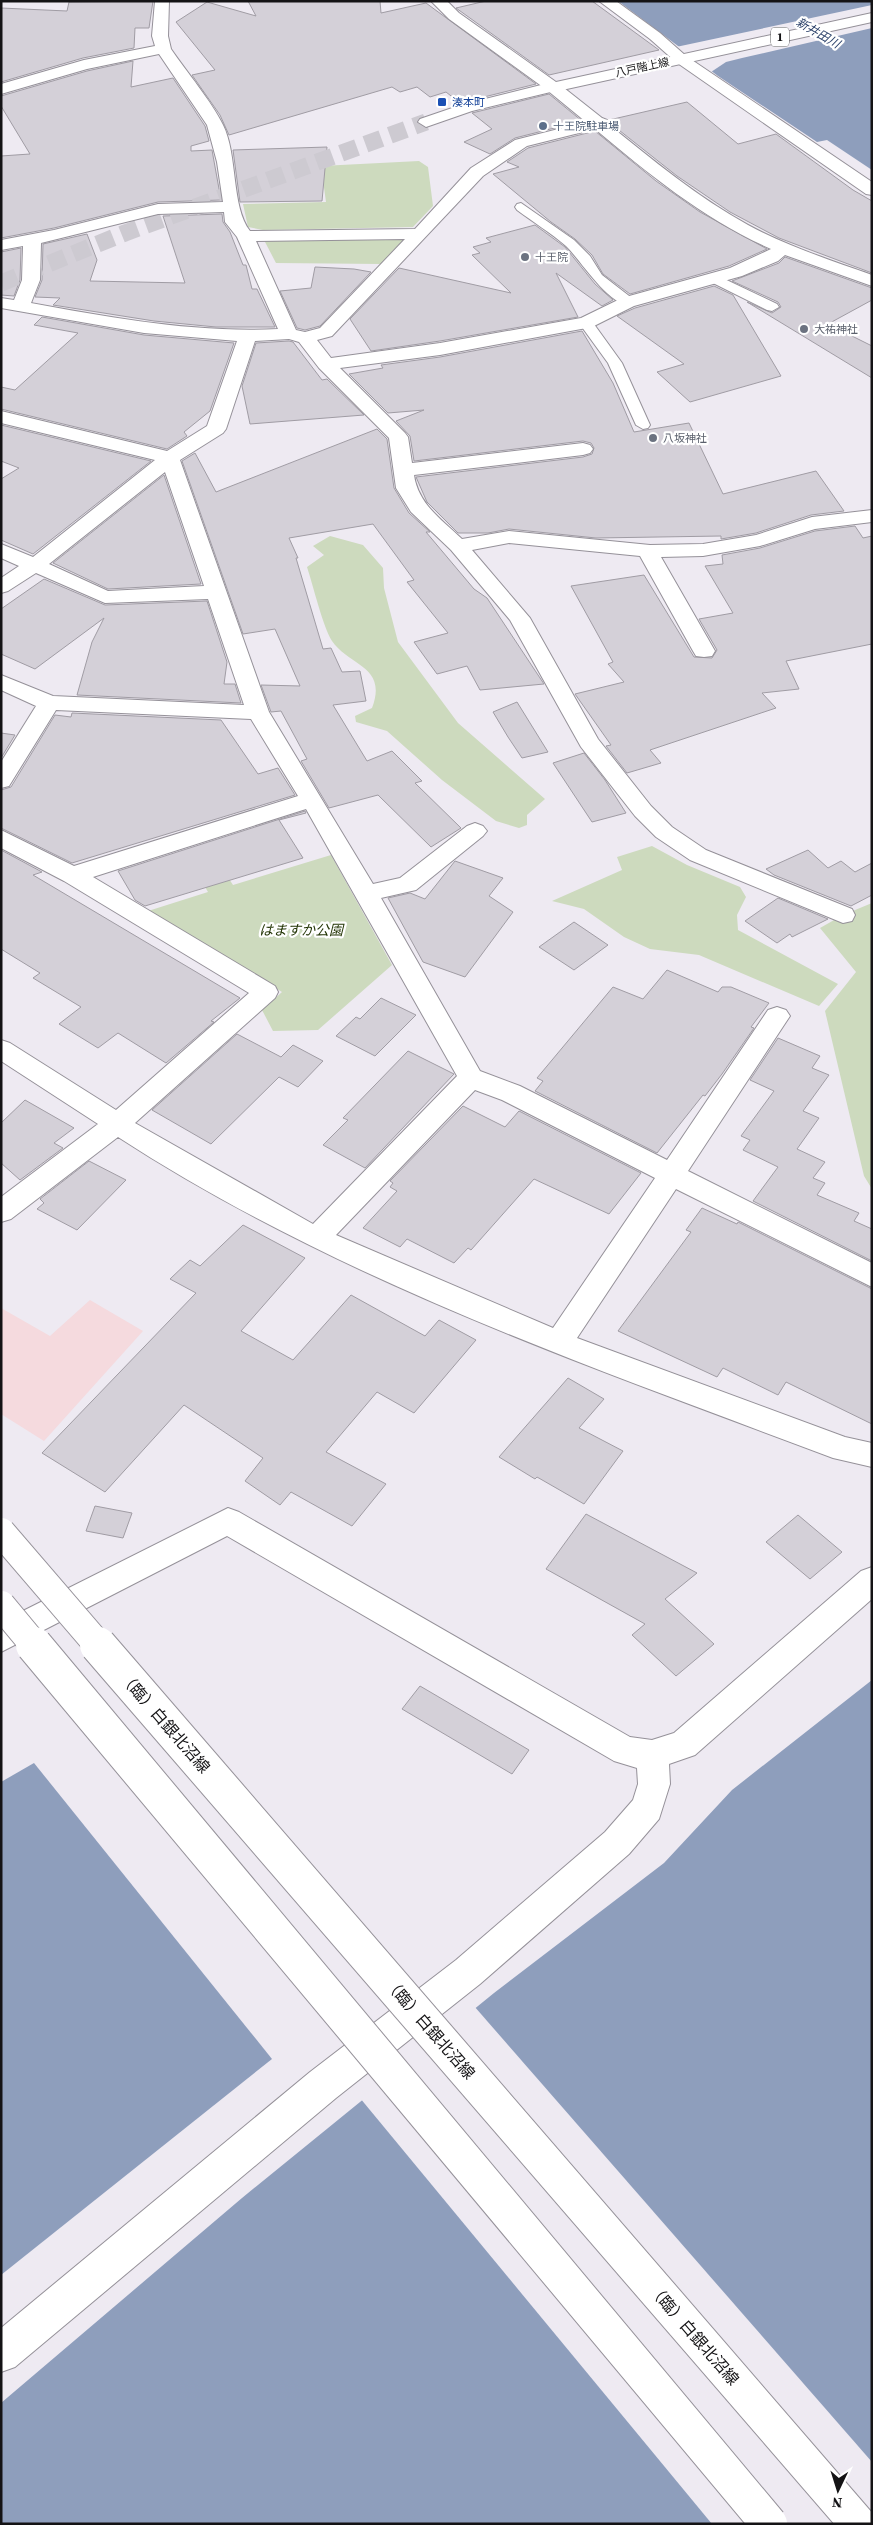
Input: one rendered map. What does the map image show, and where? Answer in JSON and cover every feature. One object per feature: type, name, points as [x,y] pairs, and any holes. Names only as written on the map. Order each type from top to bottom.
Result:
[{"type":"street","points":[[162,1],[160,36],[163,49],[215,125],[225,162],[234,222],[245,236],[297,336],[398,437],[406,488],[421,512],[458,546],[519,618],[589,742],[643,811],[664,832],[698,855],[843,915]]},
{"type":"street","points":[[438,1],[454,16],[601,124],[654,168],[725,219],[782,248],[872,281]]},
{"type":"street","points":[[606,1],[872,190]]},
{"type":"street","name":"八戸階上線","points":[[426,122],[467,108],[553,87],[872,17]]},
{"type":"street","points":[[1,89],[84,65],[163,49]]},
{"type":"street","points":[[1,303],[155,331],[247,337],[297,336],[326,332],[477,172],[521,143],[601,124]]},
{"type":"street","points":[[1,245],[158,209],[232,208]]},
{"type":"street","points":[[245,236],[420,234]]},
{"type":"street","points":[[20,306],[31,280],[32,239]]},
{"type":"street","points":[[326,364],[440,349],[586,323],[628,302],[716,279],[772,257],[782,248]]},
{"type":"street","points":[[1,587],[33,565],[170,458],[216,429],[247,337]]},
{"type":"street","points":[[1,417],[170,458]]},
{"type":"street","points":[[404,470],[583,449]]},
{"type":"street","points":[[170,458],[258,712],[367,893],[471,1078],[511,1093],[872,1276]]},
{"type":"street","points":[[458,546],[509,538],[650,551],[703,550],[760,540],[812,523],[872,516]]},
{"type":"street","points":[[1,550],[105,597],[215,592]]},
{"type":"street","points":[[650,551],[650,556],[704,651]]},
{"type":"street","points":[[1,682],[49,703],[258,712]]},
{"type":"street","points":[[1,781],[49,703]]},
{"type":"street","points":[[72,875],[311,800]]},
{"type":"street","points":[[367,893],[408,884],[475,831]]},
{"type":"street","points":[[1,838],[72,875],[266,992],[118,1123],[1,1212]]},
{"type":"street","points":[[559,1343],[777,1016]]},
{"type":"street","points":[[1,1050],[118,1123],[154,1148],[316,1238],[559,1343],[843,1449],[872,1455]]},
{"type":"street","points":[[316,1238],[471,1078]]},
{"type":"street","points":[[1,1638],[228,1520],[625,1751],[652,1755],[684,1745],[872,1580]]},
{"type":"street","name":"（臨）白銀北沼線","points":[[1,1532],[858,2524]]},
{"type":"street","points":[[1,1605],[769,2524]]},
{"type":"street","points":[[1,2353],[323,2086],[468,1972],[617,1843],[647,1808],[654,1784],[652,1755]]},
{"type":"lane","points":[[521,207],[570,243],[585,259],[597,278],[628,302]]},
{"type":"lane","points":[[716,279],[772,306]]},
{"type":"lane","points":[[586,323],[615,363],[643,424]]},
{"type":"shaded area","points":[[90,1300],[143,1331],[44,1441],[1,1414],[1,1308],[50,1336]]},
{"type":"green space","points":[[419,161],[428,167],[433,206],[413,227],[263,230],[248,227],[243,204],[326,202],[321,166]]},
{"type":"green space","points":[[407,238],[381,264],[276,263],[264,240]]},
{"type":"green space","points":[[330,536],[363,545],[383,568],[384,588],[398,642],[458,723],[545,799],[527,815],[527,825],[519,828],[496,821],[442,780],[387,731],[356,722],[355,716],[372,708],[376,694],[375,683],[371,675],[364,668],[339,649],[332,641],[307,567],[324,555],[313,546]]},
{"type":"green space","points":[[652,846],[687,865],[740,887],[746,897],[737,915],[738,930],[838,984],[819,1006],[699,955],[650,949],[624,937],[584,909],[552,901],[622,870],[617,857]]},
{"type":"green space","name":"はますか公園","points":[[331,855],[392,965],[318,1030],[273,1031],[262,1010],[282,992],[148,911],[208,892],[194,868],[218,862],[233,885]]},
{"type":"green space","points":[[872,903],[872,1189],[864,1176],[825,1011],[856,972],[820,928],[843,915]]},
{"type":"water","name":"新井田川","points":[[618,1],[872,1],[872,170],[827,140],[817,142],[718,76]]},
{"type":"water","points":[[872,1680],[872,2524],[1,2524],[1,2403],[242,2198],[494,1993],[664,1863],[732,1790]]},
{"type":"water","points":[[34,1763],[272,2059],[1,2275],[1,1782]]},
{"type":"pier","points":[[872,5],[872,28],[726,62],[711,72],[676,47]]},
{"type":"pier","points":[[474,2006],[872,2462],[872,2524],[712,2524],[360,2098]]},
{"type":"building","points":[[153,1],[149,28],[135,28],[134,48],[83,58],[1,82],[1,8],[67,11],[69,2]]},
{"type":"building","points":[[248,1],[380,1],[381,13],[426,3],[536,84],[460,103],[446,92],[430,97],[417,87],[400,92],[392,87],[229,135],[220,115],[192,75],[215,70],[176,22],[207,2],[256,16]]},
{"type":"building","points":[[486,1],[592,1],[659,50],[549,75],[456,8]]},
{"type":"building","points":[[133,61],[131,87],[173,78],[205,126],[209,141],[191,146],[191,151],[212,150],[221,200],[158,202],[54,228],[1,238],[1,156],[30,154],[1,106],[1,96],[87,71]]},
{"type":"building","points":[[549,94],[582,121],[515,138],[490,154],[464,142],[492,129],[472,113]]},
{"type":"building","points":[[687,102],[738,144],[776,134],[853,190],[872,201],[872,273],[779,238],[730,212],[677,176],[610,123],[609,120]]},
{"type":"building","points":[[595,131],[656,181],[700,212],[767,249],[729,266],[630,294],[603,274],[592,255],[575,239],[551,222],[493,174],[519,167],[507,162],[528,148]]},
{"type":"building","points":[[327,147],[322,201],[240,202],[233,150]]},
{"type":"building","points":[[222,214],[223,222],[230,232],[243,265],[246,265],[252,289],[257,289],[275,327],[216,327],[154,321],[53,305],[60,298],[35,297],[42,280],[43,244],[87,234],[97,260],[90,281],[185,283],[163,216]]},
{"type":"building","points":[[535,225],[565,247],[595,284],[613,300],[602,306],[556,273],[578,317],[371,351],[350,319],[399,268],[511,293],[472,255],[480,253],[473,247],[491,242],[486,238]]},
{"type":"building","points":[[21,248],[20,280],[14,296],[1,295],[1,252]]},
{"type":"building","points":[[785,257],[872,288],[872,300],[828,324],[872,346],[872,378],[747,302],[772,313],[781,307],[778,302],[732,281],[779,263]]},
{"type":"building","points":[[315,267],[371,272],[320,326],[305,330],[297,328],[280,291],[311,288]]},
{"type":"building","points":[[714,286],[733,295],[781,376],[690,402],[657,372],[684,364],[617,316],[635,308]]},
{"type":"building","points":[[42,317],[144,335],[234,343],[210,411],[184,432],[187,436],[167,449],[1,409],[1,387],[15,390],[78,333],[34,325]]},
{"type":"building","points":[[582,331],[613,383],[634,432],[689,423],[723,494],[816,471],[844,511],[811,515],[756,533],[721,539],[721,536],[596,538],[509,529],[488,533],[458,533],[427,502],[416,477],[583,457],[592,454],[594,448],[591,443],[583,441],[414,461],[410,436],[396,421],[424,410],[388,413],[349,374],[383,368],[381,365],[440,357]]},
{"type":"building","points":[[293,342],[322,380],[327,379],[364,415],[250,424],[242,386],[256,343]]},
{"type":"building","points":[[1,425],[151,461],[33,554],[1,540],[1,479],[19,468],[1,461]]},
{"type":"building","points":[[377,429],[387,439],[394,488],[409,513],[430,532],[426,532],[474,589],[487,598],[544,684],[480,690],[467,666],[437,674],[414,642],[448,633],[407,582],[414,580],[373,524],[289,538],[298,558],[296,558],[323,649],[331,648],[342,672],[360,671],[366,701],[333,705],[367,761],[392,751],[422,781],[415,783],[461,828],[431,847],[378,795],[329,808],[301,761],[307,759],[281,711],[271,712],[261,685],[300,686],[275,629],[243,634],[182,461],[195,453],[216,492]]},
{"type":"building","points":[[164,475],[201,584],[108,589],[53,563]]},
{"type":"building","points":[[855,526],[863,538],[872,536],[872,644],[786,661],[799,689],[762,693],[776,708],[650,750],[661,763],[627,773],[606,746],[611,745],[575,694],[624,682],[608,664],[613,662],[571,586],[644,575],[694,657],[712,658],[717,650],[699,619],[733,613],[705,566],[723,564],[722,555],[760,548],[815,531]]},
{"type":"building","points":[[44,579],[105,605],[207,601],[227,662],[224,684],[235,684],[241,703],[77,695],[92,642],[104,618],[35,669],[1,654],[1,609]]},
{"type":"building","points":[[517,702],[548,752],[522,758],[508,737],[493,712]]},
{"type":"building","points":[[72,713],[221,720],[258,774],[278,768],[295,795],[72,863],[1,828],[1,790],[11,787],[55,715],[71,717]]},
{"type":"building","points":[[1,733],[15,735],[1,758]]},
{"type":"building","points":[[584,753],[605,780],[626,813],[592,822],[553,763]]},
{"type":"building","points":[[305,811],[306,813],[279,820],[303,858],[145,906],[135,900],[118,871]]},
{"type":"building","points":[[1,850],[42,872],[33,875],[240,998],[211,1021],[214,1022],[166,1063],[118,1033],[98,1048],[59,1024],[81,1007],[33,978],[40,973],[1,949]]},
{"type":"building","points":[[808,850],[828,868],[841,861],[855,872],[872,863],[872,895],[851,906],[774,875],[766,869]]},
{"type":"building","points":[[455,861],[503,878],[489,896],[513,912],[465,977],[423,962],[388,898],[410,893],[425,899]]},
{"type":"building","points":[[778,898],[828,919],[792,937],[790,934],[777,943],[745,921]]},
{"type":"building","points":[[574,922],[608,945],[574,970],[539,947]]},
{"type":"building","points":[[667,970],[718,992],[722,987],[731,987],[769,1003],[751,1027],[754,1028],[722,1074],[657,1153],[535,1091],[543,1081],[537,1078],[613,987],[643,999]]},
{"type":"building","points":[[381,998],[416,1015],[375,1056],[336,1036],[356,1017],[360,1019]]},
{"type":"building","points":[[237,1034],[281,1057],[293,1045],[323,1061],[298,1087],[279,1077],[211,1144],[152,1110]]},
{"type":"building","points":[[778,1038],[820,1056],[812,1068],[829,1075],[803,1111],[819,1118],[797,1149],[825,1162],[813,1178],[825,1183],[817,1195],[859,1213],[854,1221],[872,1229],[872,1261],[753,1201],[778,1167],[743,1150],[750,1140],[741,1136],[774,1091],[750,1080]]},
{"type":"building","points":[[408,1051],[454,1074],[365,1168],[323,1145],[348,1120],[343,1118]]},
{"type":"building","points":[[25,1100],[74,1128],[54,1143],[63,1148],[20,1180],[1,1163],[1,1123]]},
{"type":"building","points":[[463,1106],[505,1127],[519,1111],[641,1173],[609,1214],[534,1179],[471,1250],[468,1248],[454,1263],[407,1239],[400,1247],[363,1228],[397,1191],[390,1187],[393,1183],[390,1181]]},
{"type":"building","points":[[89,1161],[126,1180],[77,1230],[37,1209],[44,1203],[40,1199]]},
{"type":"building","points":[[702,1208],[737,1224],[738,1222],[872,1289],[872,1424],[786,1382],[778,1395],[723,1368],[717,1377],[618,1331],[691,1232],[686,1230]]},
{"type":"building","points":[[243,1225],[305,1258],[241,1331],[293,1360],[351,1295],[425,1336],[439,1320],[476,1340],[414,1413],[377,1392],[326,1452],[386,1484],[352,1526],[291,1492],[280,1505],[245,1481],[263,1458],[184,1405],[105,1492],[42,1453],[196,1293],[170,1279],[190,1260],[200,1266]]},
{"type":"building","points":[[568,1378],[604,1399],[579,1428],[623,1451],[584,1504],[537,1477],[535,1479],[499,1457]]},
{"type":"building","points":[[95,1506],[132,1513],[123,1538],[86,1531]]},
{"type":"building","points":[[586,1514],[697,1573],[665,1599],[714,1644],[676,1676],[632,1635],[645,1624],[546,1569]]},
{"type":"building","points":[[798,1515],[842,1552],[810,1579],[766,1542]]},
{"type":"building","points":[[420,1686],[529,1750],[512,1774],[402,1709]]},
{"type":"tunnel","points":[[1,283],[125,233],[426,122]]},
{"type":"place","name":"湊本町","points":[[442,102]]},
{"type":"place","name":"十王院駐車場","points":[[543,126]]},
{"type":"place","name":"十王院","points":[[525,257]]},
{"type":"place","name":"大祐神社","points":[[804,329]]},
{"type":"place","name":"八坂神社","points":[[653,438]]}]
